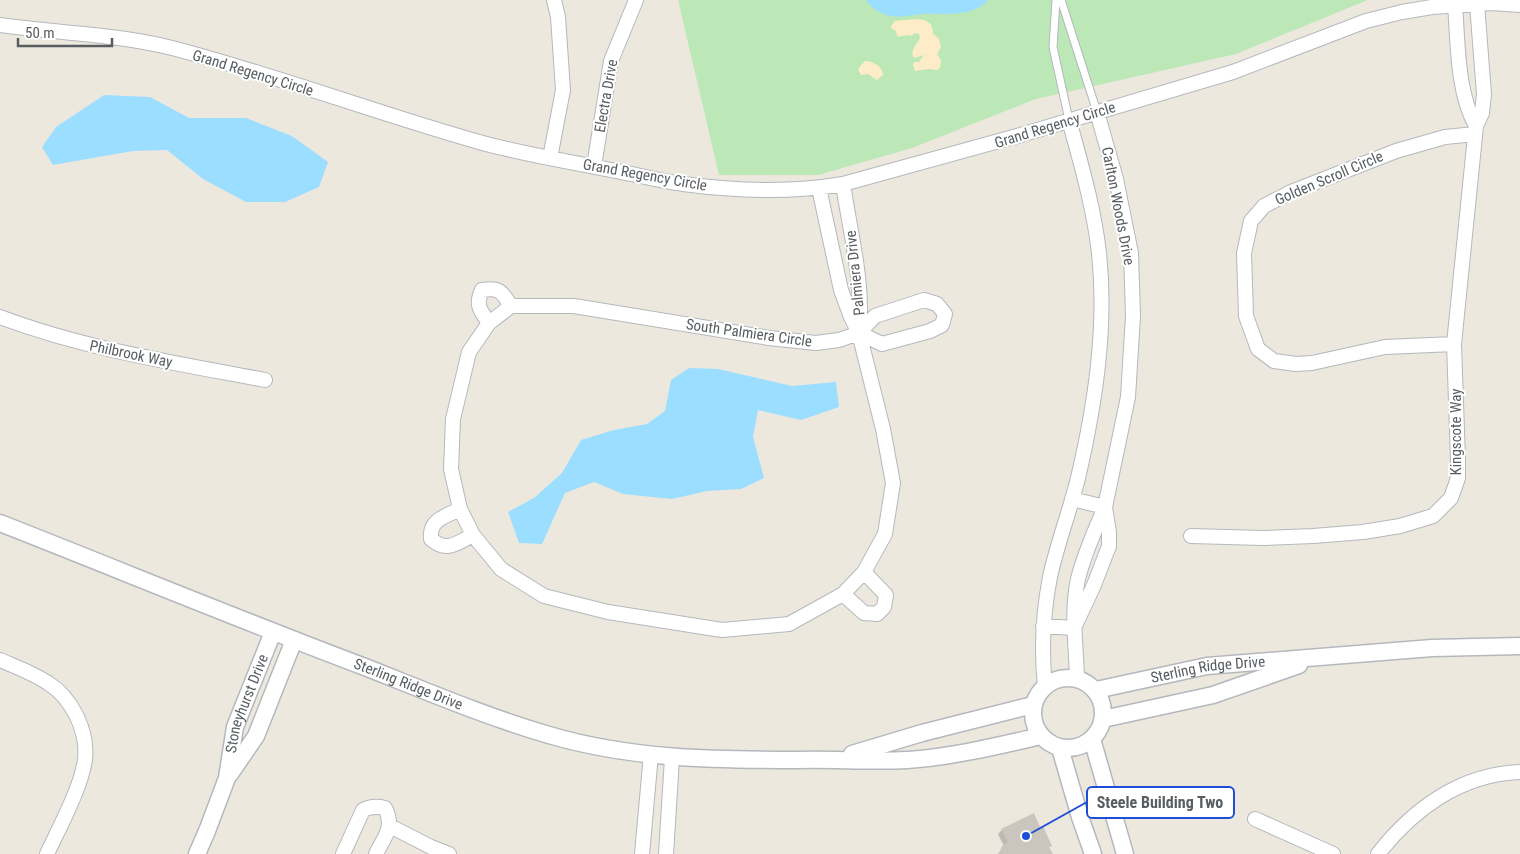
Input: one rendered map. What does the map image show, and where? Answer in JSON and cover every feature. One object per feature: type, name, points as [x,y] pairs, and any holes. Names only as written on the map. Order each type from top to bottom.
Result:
[{"type":"street","points":[[550,158],[563,90],[558,17],[554,0]]},
{"type":"street","name":"Electra Drive","points":[[594,166],[611,61],[636,0]]},
{"type":"street","name":"Kingscote Way","points":[[1191,536],[1263,538],[1363,532],[1400,526],[1433,516],[1451,498],[1458,478],[1454,344],[1475,130],[1482,113],[1484,94],[1477,4]]},
{"type":"street","name":"Grand Regency Circle","points":[[0,25],[128,40],[170,48],[269,76],[356,105],[482,143],[550,158],[691,185],[773,191],[819,188],[891,172],[1233,72],[1366,21],[1402,12],[1455,5],[1520,5]]},
{"type":"street","name":"Kingscote Way","points":[[1455,5],[1462,84],[1475,130]]},
{"type":"street","name":"Carlton Woods Drive","points":[[1077,678],[1074,628],[1078,580],[1094,532],[1105,507],[1128,397],[1133,316],[1131,253],[1116,179],[1097,112]]},
{"type":"street","name":"Carlton Woods Drive","points":[[1045,686],[1043,626],[1051,576],[1072,499],[1095,392],[1102,316],[1099,253],[1088,188],[1069,120]]},
{"type":"street","name":"Golden Scroll Circle","points":[[1454,344],[1385,347],[1312,363],[1296,364],[1274,361],[1258,349],[1246,316],[1244,253],[1251,222],[1264,206],[1291,192],[1396,151],[1475,130]]},
{"type":"street","name":"Palmiera Drive","points":[[843,184],[860,287],[861,316],[859,333]]},
{"type":"street","name":"Palmiera Drive","points":[[819,188],[841,290],[859,333]]},
{"type":"street","points":[[489,323],[479,309],[478,298],[482,290],[493,288],[501,292],[511,306],[489,323],[469,352],[453,419],[451,469],[460,510],[473,535],[501,569],[544,596],[608,612],[722,630],[789,624],[843,594],[864,572],[885,534],[893,482],[883,430],[859,333]]},
{"type":"street","points":[[924,300],[937,304],[945,314],[942,325],[930,331],[882,344],[859,333],[875,316],[924,300]]},
{"type":"street","name":"South Palmiera Circle","points":[[511,306],[574,306],[769,338],[816,343],[839,340],[859,333]]},
{"type":"street","name":"Philbrook Way","points":[[0,317],[33,330],[123,354],[264,380]]},
{"type":"street","points":[[1072,499],[1105,507]]},
{"type":"street","points":[[460,510],[436,521],[430,531],[431,539],[439,546],[450,547],[473,535]]},
{"type":"street","name":"Sterling Ridge Drive","points":[[0,523],[273,632],[474,709],[550,735],[598,746],[672,758],[905,760],[944,756],[996,747],[1041,736]]},
{"type":"street","points":[[843,594],[864,613],[877,614],[884,607],[886,595],[864,572]]},
{"type":"street","points":[[1043,626],[1074,628]]},
{"type":"street","name":"Stoneyhurst Drive","points":[[197,854],[227,778],[235,726],[273,632]]},
{"type":"street","name":"Stoneyhurst Drive","points":[[227,778],[256,736],[294,640]]},
{"type":"street","name":"Sterling Ridge Drive","points":[[1096,690],[1207,666],[1432,648],[1520,646]]},
{"type":"street","name":"Sterling Ridge Drive","points":[[1103,719],[1213,695],[1320,658]]},
{"type":"street","points":[[0,660],[24,669],[50,683],[73,709],[80,723],[85,758],[77,789],[47,854]]},
{"type":"street","points":[[1060,678],[1077,678],[1096,690],[1104,709],[1103,719],[1099,730],[1092,739],[1077,747],[1060,748],[1049,743],[1041,736],[1034,721],[1033,705],[1045,686],[1060,678]]},
{"type":"street","name":"Sterling Ridge Drive","points":[[836,759],[922,733],[1033,705]]},
{"type":"street","points":[[1092,739],[1125,854]]},
{"type":"street","points":[[1060,748],[1080,818],[1094,854]]},
{"type":"street","points":[[642,854],[651,754]]},
{"type":"street","points":[[666,854],[672,758]]},
{"type":"street","points":[[1378,854],[1404,824],[1435,799],[1472,782],[1520,772]]},
{"type":"street","points":[[343,854],[363,810],[371,806],[385,808],[389,816],[390,826],[376,854]]},
{"type":"street","points":[[1255,819],[1333,854]]},
{"type":"street","points":[[390,826],[449,854]]},
{"type":"lane","name":"Carlton Woods Drive","points":[[1056,0],[1053,46],[1069,120]]},
{"type":"lane","name":"Carlton Woods Drive","points":[[1061,0],[1097,112]]},
{"type":"green space","points":[[678,0],[1368,0],[1236,54],[1036,99],[912,148],[818,175],[719,175]]},
{"type":"sand","points":[[916,19],[929,22],[933,34],[939,39],[941,47],[937,54],[941,60],[940,68],[937,70],[915,71],[914,62],[919,62],[924,55],[914,58],[912,53],[920,38],[919,34],[915,33],[911,36],[898,37],[895,30],[892,29],[891,26],[895,21]]},
{"type":"sand","points":[[865,61],[877,65],[883,72],[883,75],[877,80],[868,74],[861,75],[858,70]]},
{"type":"water","points":[[866,0],[988,0],[982,6],[966,12],[899,17],[880,12]]},
{"type":"water","points":[[104,95],[150,97],[189,118],[246,118],[292,136],[328,162],[319,187],[285,202],[246,202],[203,179],[167,150],[133,151],[53,165],[42,147],[56,127]]},
{"type":"water","points":[[689,368],[718,369],[792,386],[836,382],[839,407],[801,420],[758,410],[753,437],[764,478],[741,489],[707,491],[672,499],[623,494],[594,482],[565,493],[542,544],[519,543],[508,512],[534,498],[562,473],[581,440],[614,430],[647,424],[665,411],[671,380]]},
{"type":"building","points":[[1034,813],[1040,827],[1043,826],[1052,846],[1049,847],[1053,854],[999,854],[1002,846],[1008,842],[1001,829]]},
{"type":"place","name":"Steele Building Two","points":[[1026,836]]}]
